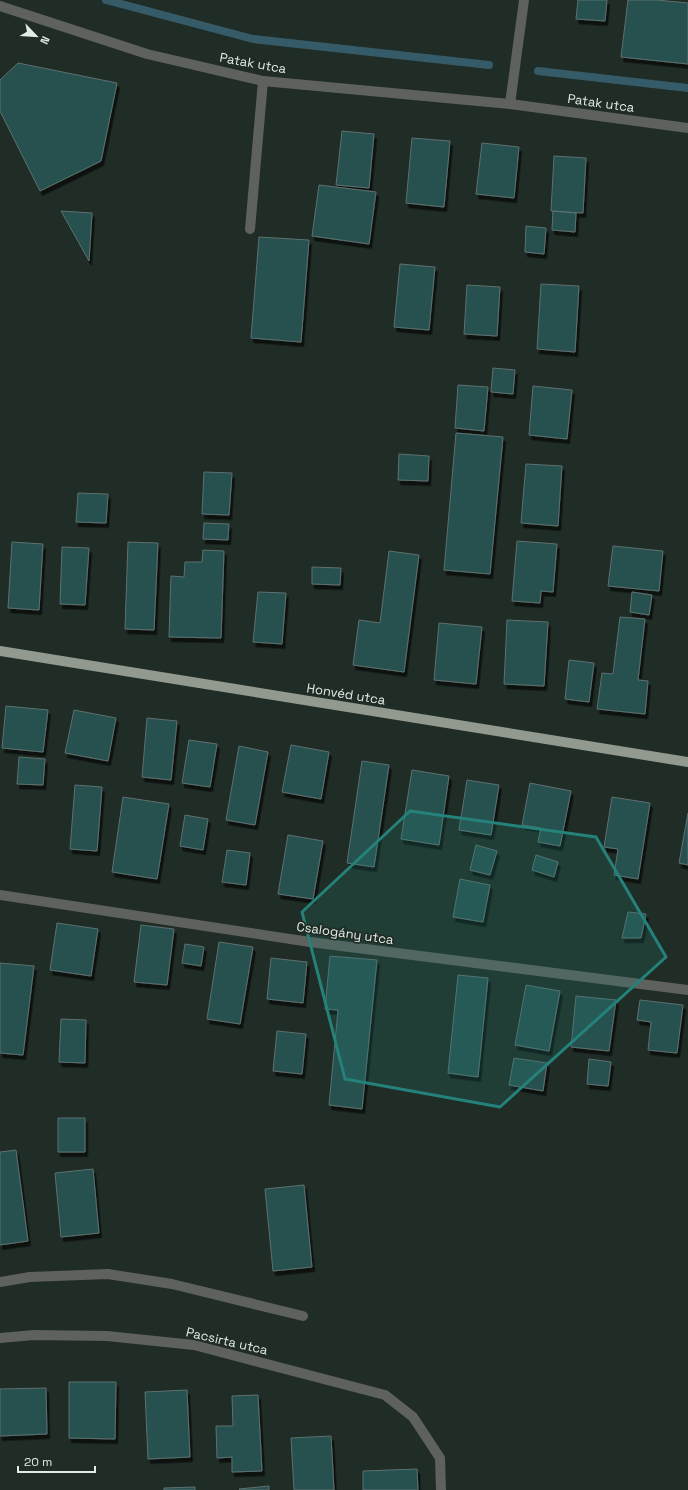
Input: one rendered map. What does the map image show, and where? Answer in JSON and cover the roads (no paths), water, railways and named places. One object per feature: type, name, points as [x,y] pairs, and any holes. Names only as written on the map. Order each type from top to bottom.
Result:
[{"type":"main road","name":"Honvéd utca","points":[[0,651],[688,762]]},
{"type":"street","points":[[510,104],[524,0]]},
{"type":"street","name":"Patak utca","points":[[0,6],[147,54],[263,81],[510,104],[688,128]]},
{"type":"street","points":[[250,229],[263,81]]},
{"type":"street","name":"Csalogány utca","points":[[0,895],[310,942],[688,990]]},
{"type":"street","points":[[0,1282],[30,1277],[108,1274],[172,1284],[303,1316]]},
{"type":"street","name":"Pacsirta utca","points":[[0,1338],[34,1336],[107,1336],[194,1344],[385,1396],[413,1417],[440,1458],[441,1490]]},
{"type":"waterway","points":[[106,0],[253,39],[489,65]]},
{"type":"waterway","points":[[538,71],[688,88]]}]
